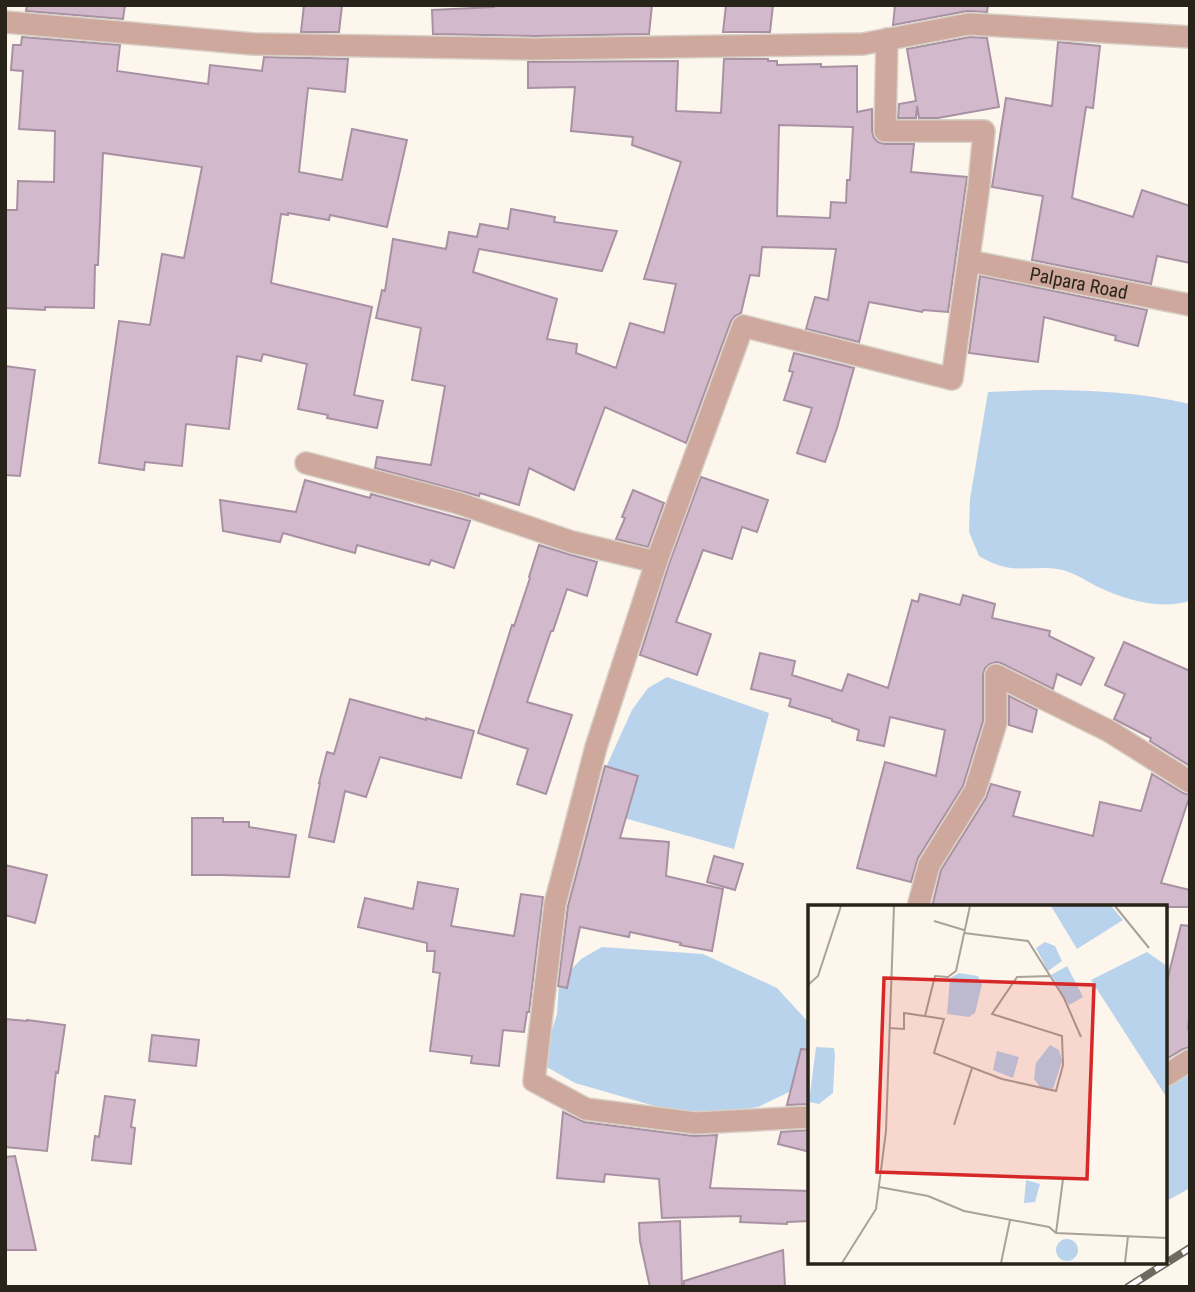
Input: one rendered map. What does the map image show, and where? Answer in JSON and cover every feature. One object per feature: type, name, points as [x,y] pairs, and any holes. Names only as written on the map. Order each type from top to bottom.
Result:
[{"type":"street","points":[[5,22],[253,44],[535,49],[863,44],[969,24],[1190,37]]},
{"type":"street","points":[[808,1116],[695,1123],[586,1109],[534,1081],[555,904],[596,747],[657,559],[743,326],[952,379],[984,131],[885,131],[887,39]]},
{"type":"street","name":"Palpara Road","points":[[969,261],[1190,305]]},
{"type":"street","points":[[306,463],[458,503],[572,541],[648,560],[657,559]]},
{"type":"street","points":[[919,905],[929,864],[975,791],[996,723],[996,675],[1109,731],[1190,782]]},
{"type":"street","points":[[1167,1075],[1190,1060]]},
{"type":"water","points":[[1037,390],[1114,393],[1190,404],[1190,601],[1178,604],[1142,602],[1107,591],[1062,570],[1005,567],[979,556],[969,532],[970,499],[988,392]]},
{"type":"water","points":[[667,677],[769,713],[734,849],[603,812],[602,776],[632,710],[648,688]]},
{"type":"water","points":[[602,947],[703,954],[777,988],[808,1022],[808,1074],[789,1092],[758,1107],[718,1113],[665,1109],[575,1083],[545,1066],[548,1043],[557,1014],[559,983],[581,959]]},
{"type":"water","points":[[1190,1064],[1190,1188],[1167,1201],[1167,1079]]},
{"type":"building","points":[[27,5],[125,5],[123,19],[26,11]]},
{"type":"building","points":[[304,5],[342,5],[339,32],[301,32]]},
{"type":"building","points":[[494,5],[652,5],[649,34],[433,34],[432,10]]},
{"type":"building","points":[[726,5],[773,5],[770,32],[723,32]]},
{"type":"building","points":[[895,5],[988,5],[987,12],[967,11],[893,25]]},
{"type":"building","points":[[22,37],[120,45],[117,71],[208,84],[210,65],[262,71],[264,57],[348,59],[345,92],[308,88],[299,172],[342,180],[352,129],[407,140],[387,227],[330,215],[329,220],[281,214],[271,283],[372,307],[354,395],[383,401],[377,428],[298,409],[307,364],[263,354],[261,361],[237,356],[229,429],[186,424],[182,466],[145,462],[144,470],[99,463],[119,321],[150,325],[162,254],[184,258],[202,167],[103,153],[94,308],[5,308],[5,210],[17,210],[18,181],[54,182],[55,131],[19,129],[23,71],[11,70],[13,45],[21,45]]},
{"type":"building","points":[[970,37],[987,38],[999,107],[938,118],[919,118],[917,106],[916,118],[898,118],[899,104],[916,101],[907,49]]},
{"type":"building","points":[[1058,42],[1100,46],[1093,108],[1086,107],[1072,198],[1133,217],[1142,190],[1190,206],[1190,263],[1157,256],[1151,284],[1032,260],[1043,196],[992,187],[1006,98],[1052,106]]},
{"type":"building","points":[[724,59],[768,59],[777,61],[777,65],[857,66],[857,112],[872,109],[874,138],[885,144],[914,144],[911,172],[967,177],[948,312],[922,312],[869,302],[859,342],[806,329],[815,297],[828,300],[836,249],[762,247],[759,276],[750,275],[741,313],[731,321],[686,443],[605,407],[574,490],[529,468],[519,505],[375,468],[377,457],[431,465],[445,386],[412,380],[421,328],[376,318],[382,290],[385,291],[393,239],[446,249],[449,232],[477,237],[480,224],[508,229],[511,209],[555,217],[554,222],[617,231],[602,271],[479,249],[473,272],[557,299],[547,339],[577,344],[576,353],[616,368],[630,323],[664,333],[676,284],[644,279],[681,162],[632,145],[633,137],[571,131],[575,87],[528,88],[528,62],[678,61],[676,111],[721,113]],"holes":[[[779,125],[853,127],[846,203],[831,202],[830,218],[777,216]]]},
{"type":"building","points":[[980,276],[1147,310],[1138,346],[1115,340],[1116,336],[1044,317],[1038,362],[969,353]]},
{"type":"building","points":[[794,353],[854,368],[825,462],[797,453],[812,408],[784,400],[793,372],[789,371]]},
{"type":"building","points":[[5,366],[35,370],[20,476],[5,475]]},
{"type":"building","points":[[701,477],[768,500],[757,532],[742,527],[732,559],[703,550],[676,622],[711,634],[697,675],[640,655]]},
{"type":"building","points":[[305,480],[370,498],[371,494],[470,521],[454,568],[431,560],[429,565],[357,545],[355,553],[283,533],[280,542],[223,531],[220,500],[296,512]]},
{"type":"building","points":[[633,490],[664,503],[648,547],[616,539]]},
{"type":"building","points":[[539,545],[597,562],[587,596],[567,589],[527,702],[572,715],[546,794],[517,784],[528,749],[478,733]]},
{"type":"building","points":[[920,594],[960,605],[963,595],[995,604],[992,618],[1050,631],[1049,636],[1094,658],[1081,685],[1057,674],[1053,689],[1001,663],[996,662],[985,668],[983,721],[963,786],[918,858],[911,882],[857,868],[885,762],[936,776],[945,730],[890,717],[884,746],[857,740],[859,730],[789,706],[791,699],[751,689],[760,653],[795,661],[792,675],[842,691],[848,674],[888,688],[912,600],[918,602]]},
{"type":"building","points":[[1124,642],[1190,671],[1190,766],[1150,741],[1151,738],[1114,719],[1125,694],[1105,685]]},
{"type":"building","points":[[1009,696],[1037,710],[1032,732],[1009,725]]},
{"type":"building","points":[[350,699],[474,731],[461,778],[380,757],[366,797],[345,791],[334,842],[309,837],[327,752],[334,754]]},
{"type":"building","points":[[605,766],[638,776],[620,838],[669,842],[666,876],[723,889],[712,951],[630,932],[629,937],[580,927],[567,988],[558,986],[568,906]]},
{"type":"building","points":[[1152,774],[1190,795],[1161,883],[1190,890],[1190,907],[932,905],[941,870],[986,798],[991,784],[1020,792],[1013,816],[1093,836],[1100,802],[1141,811]]},
{"type":"building","points":[[192,818],[223,818],[223,822],[249,822],[249,827],[296,835],[289,877],[192,875]]},
{"type":"building","points":[[714,856],[743,864],[735,890],[707,882]]},
{"type":"building","points":[[5,865],[47,875],[35,923],[5,915]]},
{"type":"building","points":[[418,882],[458,889],[451,926],[514,936],[521,894],[543,897],[529,1012],[524,1032],[503,1030],[499,1066],[471,1063],[472,1056],[430,1051],[440,973],[433,972],[435,951],[427,951],[427,943],[358,927],[365,898],[413,909]]},
{"type":"building","points":[[1181,925],[1190,926],[1190,1047],[1168,1058],[1167,1057],[1167,981]]},
{"type":"building","points":[[5,1019],[65,1025],[58,1073],[56,1072],[47,1151],[5,1147]]},
{"type":"building","points":[[152,1035],[199,1040],[196,1066],[149,1061]]},
{"type":"building","points":[[801,1049],[808,1050],[808,1104],[787,1105]]},
{"type":"building","points":[[105,1096],[135,1100],[131,1127],[135,1128],[131,1164],[92,1160],[95,1136],[99,1137]]},
{"type":"building","points":[[563,1112],[584,1122],[693,1136],[717,1135],[710,1188],[808,1191],[808,1221],[787,1224],[740,1222],[741,1216],[662,1218],[659,1179],[605,1174],[604,1182],[557,1178]]},
{"type":"building","points":[[808,1130],[808,1152],[778,1144],[781,1132]]},
{"type":"building","points":[[15,1156],[36,1250],[5,1250],[5,1157]]},
{"type":"building","points":[[680,1221],[682,1287],[650,1287],[639,1223]]},
{"type":"building","points":[[783,1250],[785,1287],[684,1287],[684,1281]]},
{"type":"railway","points":[[1167,1262],[1190,1248]]},
{"type":"railway","points":[[1128,1287],[1165,1264]]}]
